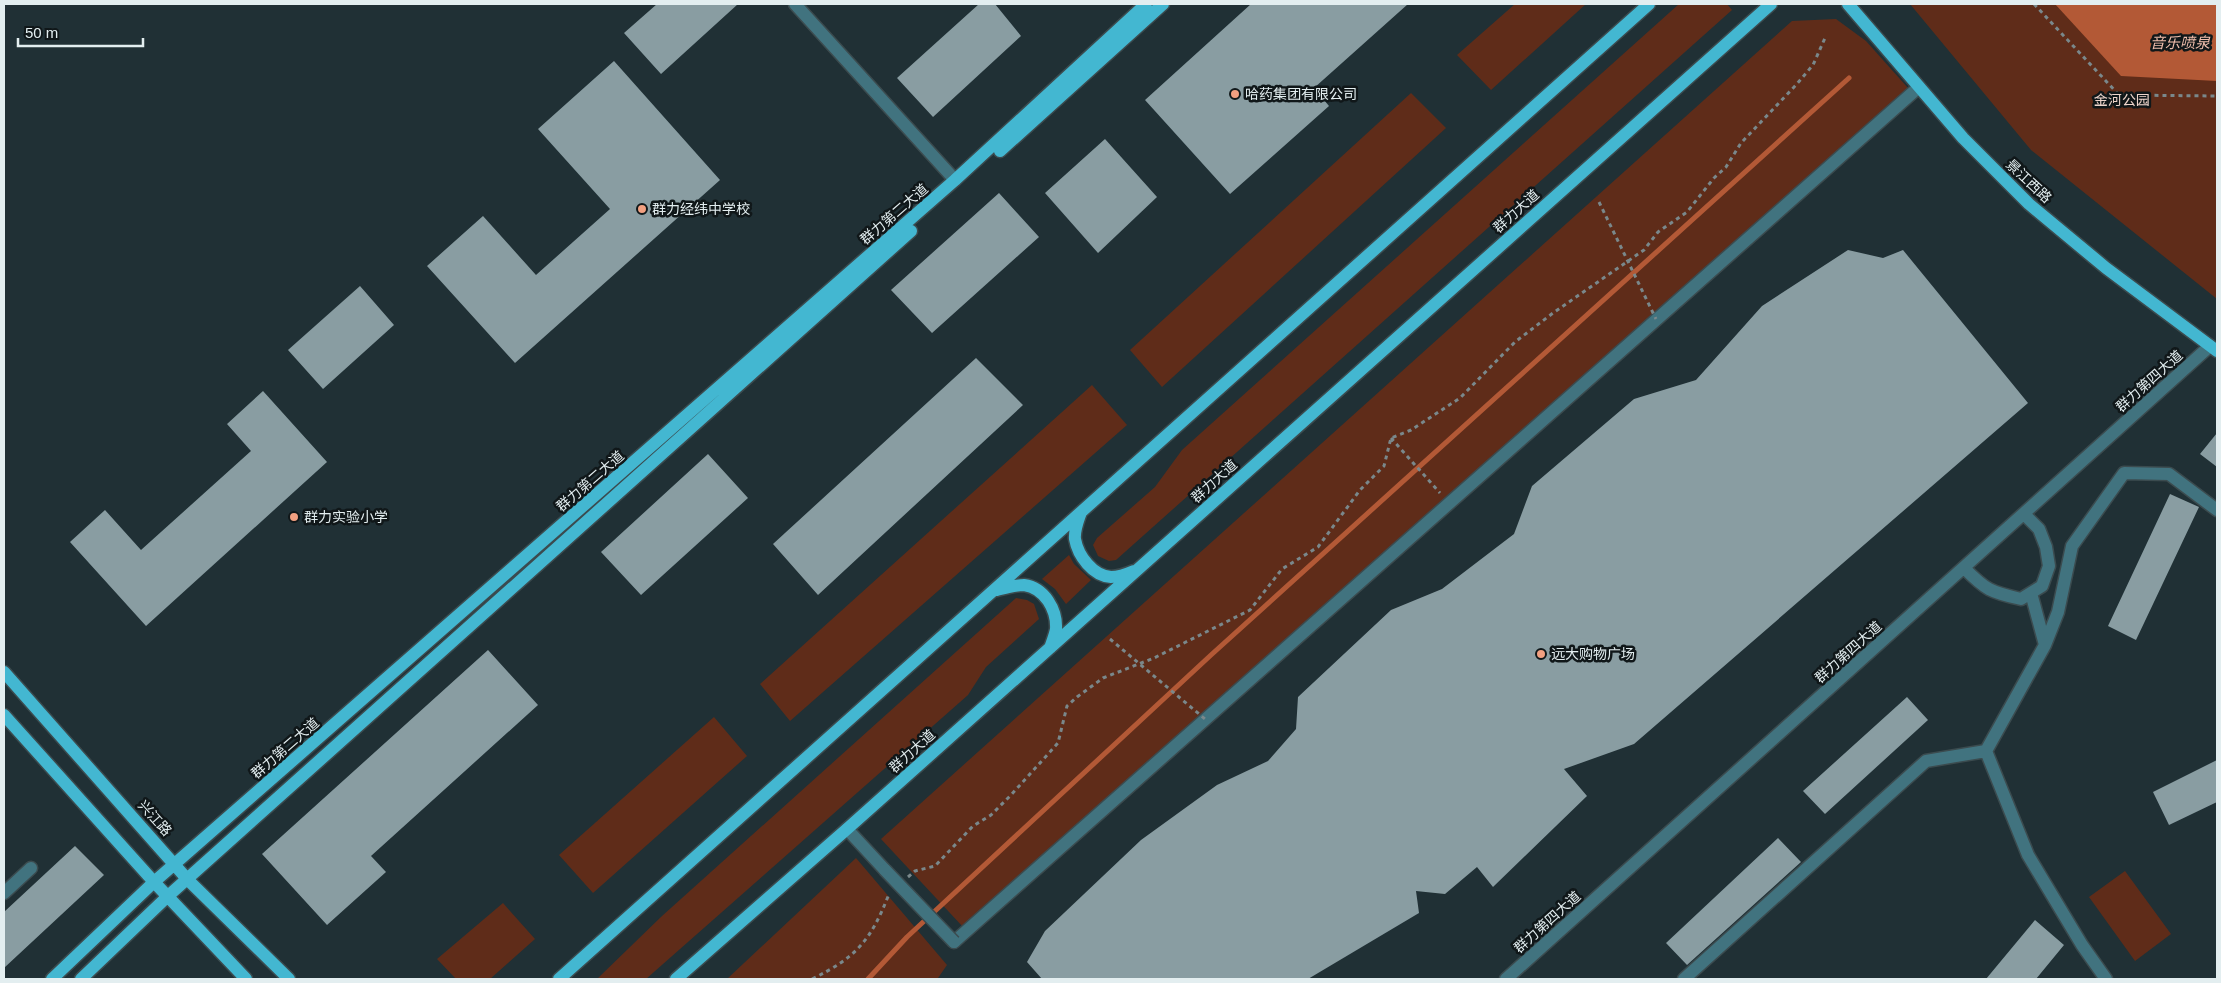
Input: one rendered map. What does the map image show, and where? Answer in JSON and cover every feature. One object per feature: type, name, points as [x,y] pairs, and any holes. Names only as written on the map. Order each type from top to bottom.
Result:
[{"type":"main road","name":"群力第二大道","points":[[52,979],[154,882],[955,180],[1146,4]]},
{"type":"main road","name":"群力第二大道","points":[[81,979],[168,896],[1163,4]]},
{"type":"main road","points":[[559,979],[1649,4]]},
{"type":"main road","name":"群力大道","points":[[676,979],[1138,570],[1771,4]]},
{"type":"main road","name":"景江西路","points":[[1848,4],[1963,138],[2029,204],[2106,268],[2214,349]]},
{"type":"main road","points":[[1081,512],[1075,529],[1077,547],[1094,572],[1114,577],[1138,570]]},
{"type":"main road","points":[[993,591],[1022,585],[1032,587],[1040,592],[1054,610],[1056,620],[1056,631],[1050,648]]},
{"type":"main road","name":"兴江路","points":[[4,672],[176,864],[188,880],[288,979]]},
{"type":"main road","points":[[4,715],[154,882],[246,979]]},
{"type":"street","points":[[795,4],[955,180]]},
{"type":"street","points":[[847,829],[954,942],[1919,87]]},
{"type":"street","name":"群力第四大道","points":[[1506,979],[2024,514],[2214,349]]},
{"type":"street","points":[[1986,751],[2045,645],[2058,612],[2072,546],[2124,473],[2169,474],[2217,510]]},
{"type":"street","points":[[1964,568],[1985,589],[1998,594],[2021,599],[2042,586],[2049,566],[2046,547],[2039,530],[2024,514]]},
{"type":"street","points":[[2031,593],[2045,645]]},
{"type":"street","points":[[1684,979],[1926,761],[1986,751]]},
{"type":"street","points":[[1986,751],[2028,855],[2082,945],[2106,979]]},
{"type":"street","points":[[4,893],[31,868]]},
{"type":"path","points":[[2034,4],[2119,95],[2217,96]]},
{"type":"path","points":[[1391,438],[1411,430],[1460,398],[1515,342],[1553,313],[1644,250],[1658,232],[1687,212],[1714,178],[1726,167],[1741,142],[1796,85],[1812,65],[1825,38]]},
{"type":"path","points":[[1600,202],[1656,319]]},
{"type":"path","points":[[1391,438],[1449,503]]},
{"type":"path","points":[[902,882],[915,871],[936,866],[973,826],[991,815],[1011,795],[1058,743],[1063,730],[1067,706],[1077,696],[1103,678],[1154,658],[1250,610],[1282,569],[1318,547],[1360,490],[1384,466],[1391,438]]},
{"type":"path","points":[[1110,639],[1205,719]]},
{"type":"path","points":[[812,979],[839,966],[867,940],[876,925],[889,892]]},
{"type":"green space","points":[[1515,4],[1586,4],[1491,90],[1457,55]]},
{"type":"green space","points":[[1679,4],[1727,4],[1732,10],[1116,560],[1109,561],[1098,556],[1093,545],[1097,538],[1155,487],[1182,450]]},
{"type":"green space","name":"金河公园","points":[[1910,4],[2217,4],[2217,299],[2031,150]]},
{"type":"green space","points":[[1836,19],[1866,41],[1908,88],[963,927],[881,839],[1792,21]]},
{"type":"green space","points":[[1411,93],[1446,128],[1162,387],[1130,350]]},
{"type":"green space","points":[[1092,385],[1127,425],[790,721],[760,684]]},
{"type":"green space","points":[[1069,555],[1074,564],[1091,580],[1066,604],[1055,589],[1042,579]]},
{"type":"green space","points":[[1016,598],[1027,600],[1034,604],[1039,619],[986,667],[968,695],[646,979],[597,979],[662,916]]},
{"type":"green space","points":[[714,717],[747,756],[593,893],[559,855]]},
{"type":"green space","points":[[856,858],[947,965],[938,978],[727,979]]},
{"type":"green space","points":[[2125,871],[2171,934],[2135,961],[2089,897]]},
{"type":"green space","points":[[503,903],[535,939],[490,979],[456,979],[437,959]]},
{"type":"water","name":"音乐喷泉","points":[[2055,4],[2217,4],[2217,81],[2121,76]]},
{"type":"building","points":[[657,4],[738,4],[661,74],[624,33]]},
{"type":"building","points":[[979,4],[995,4],[1021,36],[933,117],[897,78]]},
{"type":"building","name":"哈药集团有限公司","points":[[1251,4],[1408,4],[1314,88],[1329,106],[1230,194],[1145,100]]},
{"type":"building","points":[[614,61],[720,180],[515,363],[427,266],[483,216],[536,275],[610,209],[538,129]]},
{"type":"building","points":[[1105,139],[1157,197],[1098,253],[1045,193]]},
{"type":"building","points":[[999,193],[1039,237],[932,333],[891,290]]},
{"type":"building","name":"远大购物广场","points":[[1848,250],[1883,258],[1903,250],[2028,403],[1634,744],[1564,769],[1587,796],[1493,887],[1477,867],[1445,894],[1416,891],[1419,913],[1308,979],[1042,979],[1027,962],[1045,931],[1141,840],[1217,785],[1268,761],[1296,729],[1298,697],[1391,610],[1442,589],[1514,534],[1532,486],[1634,399],[1696,380],[1762,306]]},
{"type":"building","points":[[360,286],[394,325],[323,389],[288,350]]},
{"type":"building","points":[[976,358],[1023,405],[818,595],[773,544]]},
{"type":"building","points":[[263,391],[327,462],[146,626],[70,542],[105,510],[141,550],[251,451],[227,424]]},
{"type":"building","points":[[2217,433],[2217,467],[2200,454]]},
{"type":"building","points":[[708,454],[748,498],[641,595],[601,552]]},
{"type":"building","points":[[2170,494],[2199,507],[2136,640],[2108,626]]},
{"type":"building","points":[[488,650],[538,705],[371,856],[386,872],[327,925],[262,854]]},
{"type":"building","points":[[1907,697],[1928,720],[1825,814],[1803,791]]},
{"type":"building","points":[[2217,760],[2217,802],[2169,825],[2153,792]]},
{"type":"building","points":[[1778,838],[1801,862],[1687,965],[1666,943]]},
{"type":"building","points":[[75,846],[104,875],[4,968],[4,912]]},
{"type":"building","points":[[2035,920],[2064,945],[2036,979],[1986,979]]},
{"type":"waterway","points":[[868,979],[907,937],[1211,655],[1849,78]]},
{"type":"place","name":"哈药集团有限公司","points":[[1235,94]]},
{"type":"place","name":"群力经纬中学校","points":[[642,209]]},
{"type":"place","name":"群力实验小学","points":[[294,517]]},
{"type":"place","name":"远大购物广场","points":[[1541,654]]}]
